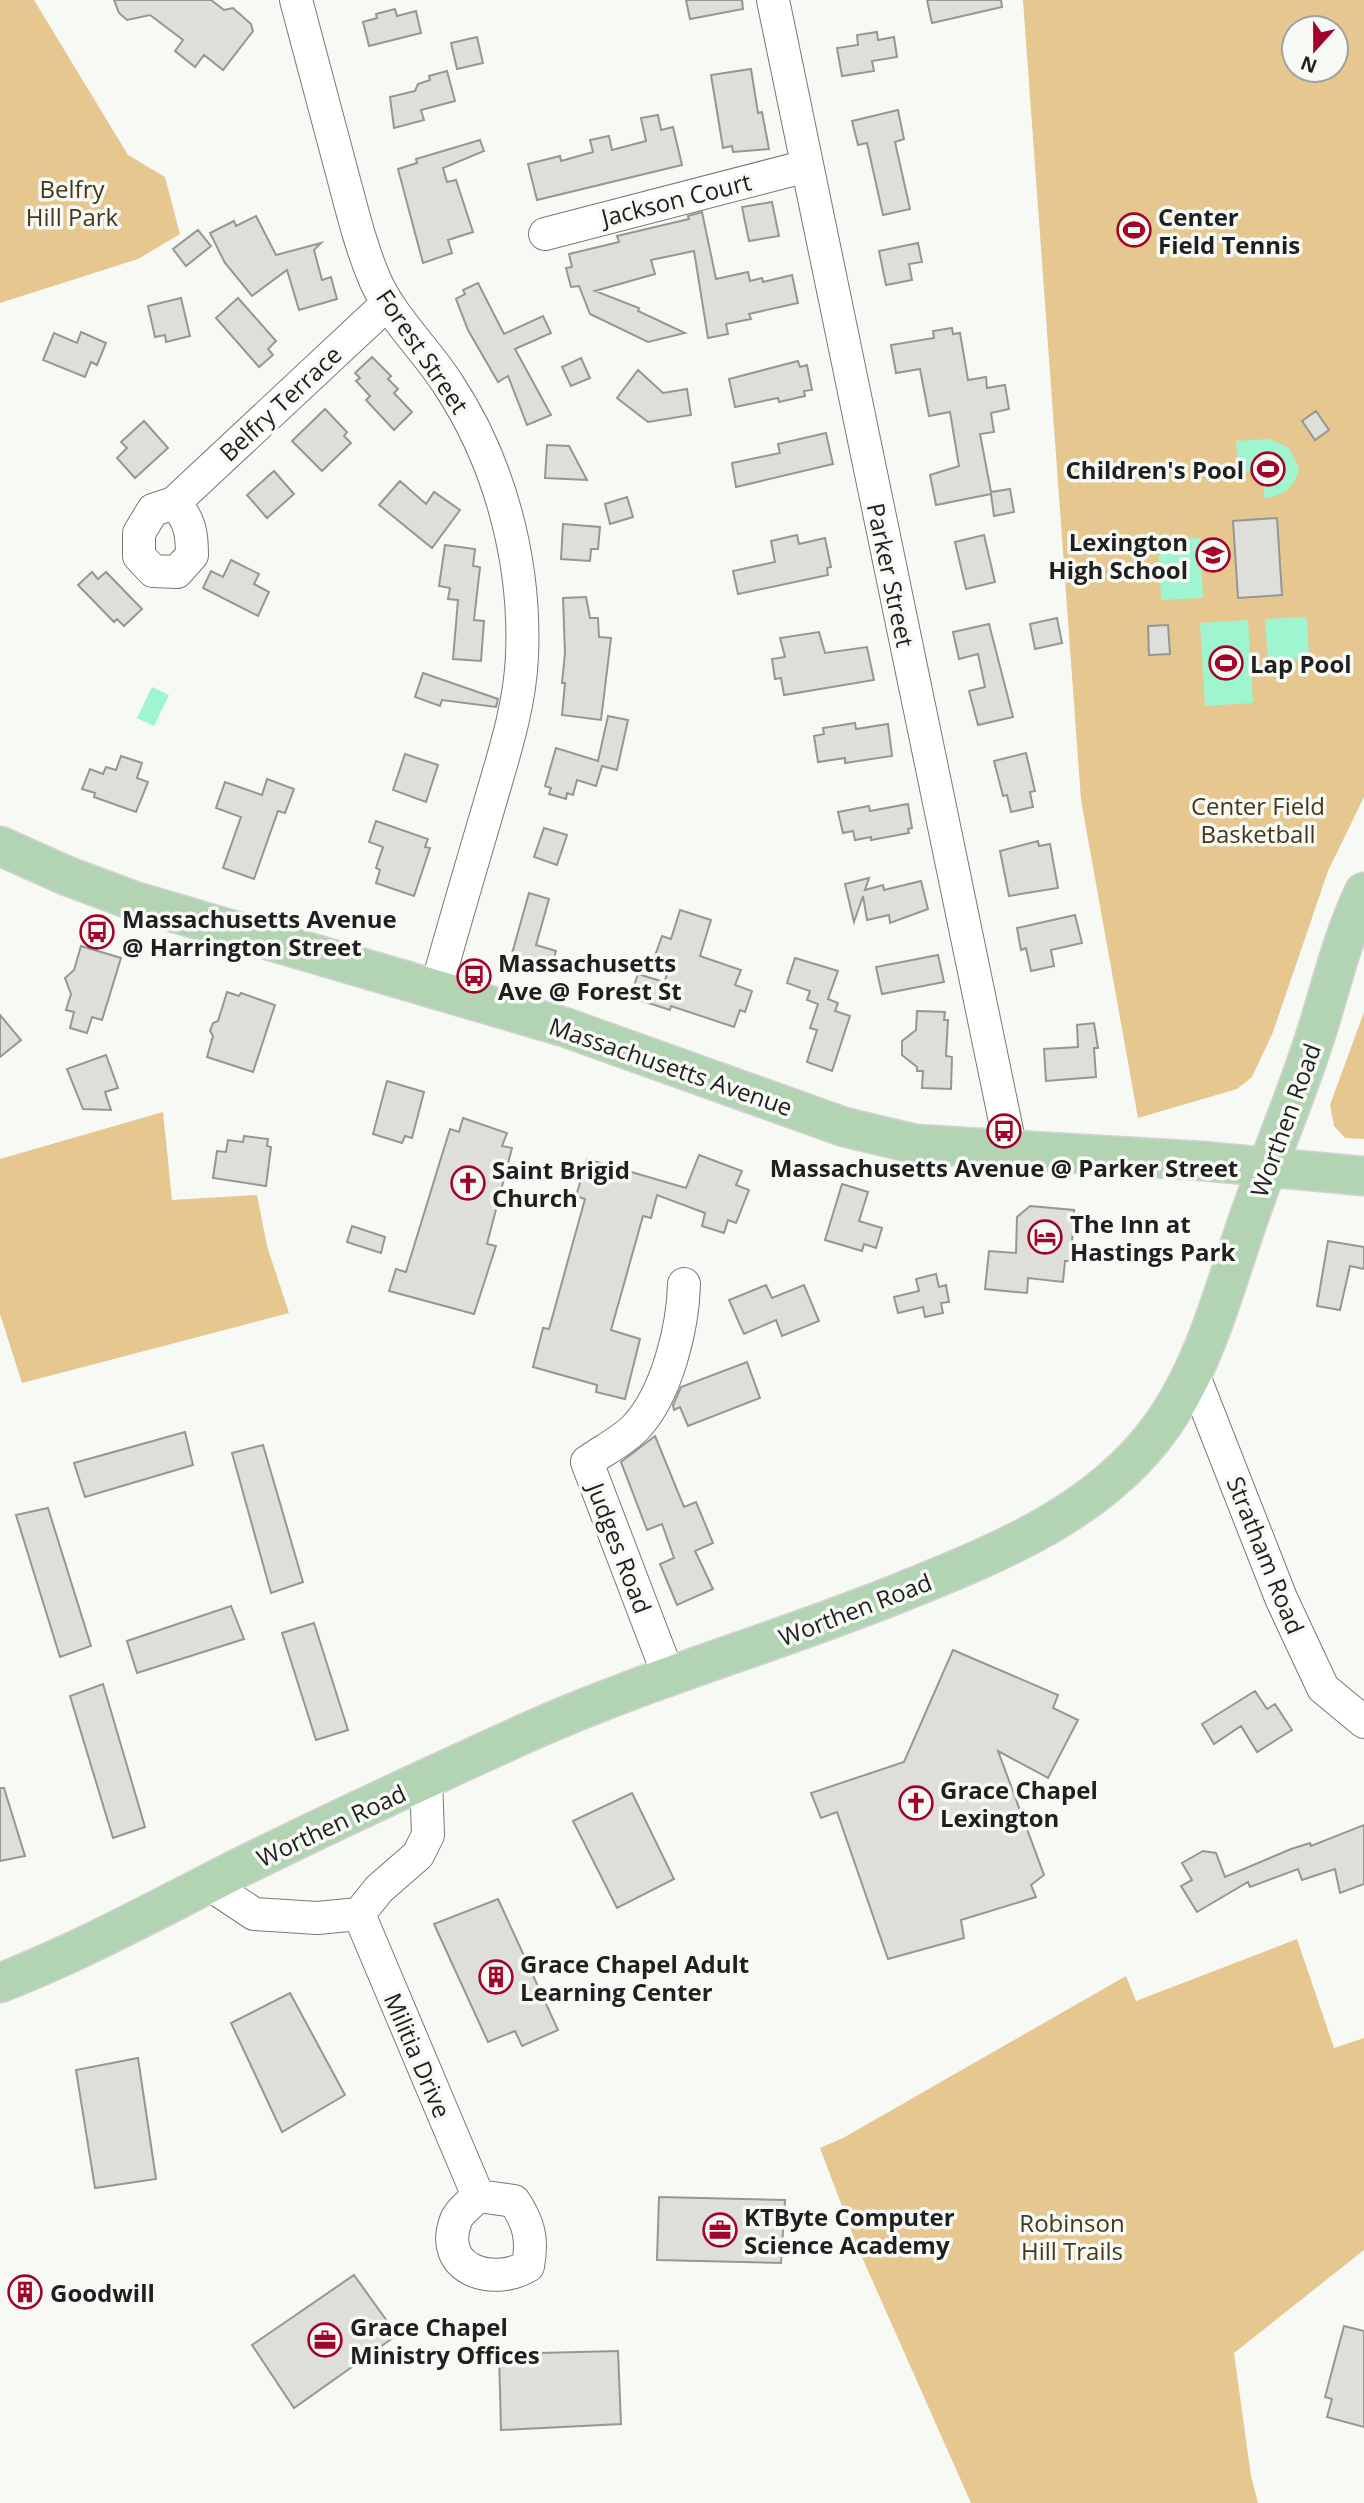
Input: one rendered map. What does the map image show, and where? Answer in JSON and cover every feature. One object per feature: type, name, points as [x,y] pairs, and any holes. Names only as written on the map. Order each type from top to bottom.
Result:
[{"type":"main road","name":"Massachusetts Avenue","points":[[0,846],[126,899],[564,1027],[844,1127],[915,1144],[1202,1161],[1364,1176]]},
{"type":"main road","name":"Worthen Road","points":[[0,1983],[80,1949],[209,1884],[540,1727],[668,1677],[844,1616],[1029,1537],[1103,1490],[1161,1427],[1192,1371],[1222,1301],[1315,1036],[1350,921],[1364,892]]},
{"type":"street","name":"Forest Street","points":[[296,0],[355,222],[387,303],[449,384],[479,439],[509,523],[522,612],[522,659],[506,747],[436,989]]},
{"type":"street","name":"Parker Street","points":[[774,0],[1011,1150]]},
{"type":"street","name":"Jackson Court","points":[[545,234],[807,166]]},
{"type":"street","name":"Belfry Terrace","points":[[174,503],[387,303]]},
{"type":"street","name":"Judges Road","points":[[668,1677],[587,1462],[636,1427],[659,1388],[683,1314],[684,1284]]},
{"type":"street","name":"Stratham Road","points":[[1192,1371],[1281,1598],[1323,1688],[1364,1723]]},
{"type":"street","points":[[209,1884],[254,1914],[317,1918],[359,1914],[379,1889],[418,1855],[428,1835],[426,1780]]},
{"type":"street","name":"Militia Drive","points":[[359,1914],[478,2196]]},
{"type":"green space","name":"Belfry Hill Park","points":[[0,0],[34,0],[128,155],[165,177],[180,234],[138,259],[0,303]]},
{"type":"green space","name":"Lexington High School","points":[[1023,0],[1364,0],[1364,797],[1328,871],[1273,1032],[1252,1077],[1237,1089],[1138,1118],[1081,800]]},
{"type":"green space","points":[[1364,1012],[1364,1139],[1345,1138],[1334,1126],[1330,1105]]},
{"type":"green space","points":[[163,1112],[172,1200],[257,1195],[267,1246],[289,1313],[22,1383],[0,1314],[0,1159]]},
{"type":"green space","name":"Robinson Hill Trails","points":[[1297,1939],[1334,2048],[1364,2038],[1364,2250],[1234,2353],[1251,2476],[1258,2503],[971,2503],[857,2246],[820,2148],[843,2138],[1126,1976],[1136,2001]]},
{"type":"shaded area","name":"Children's Pool","points":[[1270,439],[1289,448],[1299,468],[1288,489],[1264,498],[1263,471],[1238,472],[1236,441]]},
{"type":"shaded area","points":[[1200,538],[1203,598],[1161,600],[1158,540]]},
{"type":"shaded area","points":[[1307,617],[1309,658],[1268,660],[1265,619]]},
{"type":"shaded area","name":"Lap Pool","points":[[1248,620],[1253,703],[1205,706],[1200,623]]},
{"type":"shaded area","points":[[152,687],[169,695],[154,726],[137,718]]},
{"type":"building","points":[[114,0],[211,0],[224,10],[233,8],[251,24],[253,31],[223,70],[204,55],[195,67],[175,51],[183,40],[150,15],[127,20],[119,13]]},
{"type":"building","points":[[686,0],[742,0],[743,9],[690,19]]},
{"type":"building","points":[[927,0],[1001,0],[1002,7],[932,23]]},
{"type":"building","points":[[395,9],[397,16],[416,11],[421,33],[369,46],[363,22],[377,18],[376,14]]},
{"type":"building","points":[[877,32],[878,40],[894,37],[897,57],[872,61],[874,71],[842,76],[837,48],[858,45],[857,35]]},
{"type":"building","points":[[477,37],[483,63],[457,69],[451,43]]},
{"type":"building","points":[[751,69],[758,113],[762,112],[769,149],[733,152],[732,146],[723,148],[711,75]]},
{"type":"building","points":[[447,71],[455,101],[421,110],[424,120],[394,128],[390,97],[415,91],[418,84],[430,80],[429,76]]},
{"type":"building","points":[[898,110],[904,139],[895,142],[910,209],[883,215],[867,143],[858,145],[852,121]]},
{"type":"building","points":[[658,115],[661,130],[673,127],[682,165],[537,200],[528,164],[560,156],[561,161],[593,152],[590,140],[609,136],[612,150],[646,141],[641,118]]},
{"type":"building","points":[[480,140],[484,151],[443,168],[447,182],[456,180],[473,232],[448,240],[452,253],[423,263],[398,169],[417,163],[416,159]]},
{"type":"building","points":[[772,202],[779,236],[749,241],[742,207]]},
{"type":"building","points":[[702,212],[716,279],[748,272],[750,281],[762,278],[763,282],[792,275],[798,303],[749,314],[751,319],[726,324],[728,334],[708,338],[694,251],[651,260],[655,274],[595,291],[639,308],[638,311],[685,333],[648,342],[590,314],[579,286],[571,287],[566,268],[572,267],[569,254],[619,242],[617,236],[689,219],[688,216]]},
{"type":"building","points":[[256,216],[276,255],[321,243],[314,250],[322,280],[331,277],[337,299],[299,310],[287,270],[252,296],[225,263],[210,233],[234,221],[236,226]]},
{"type":"building","points":[[198,230],[211,246],[186,266],[173,249]]},
{"type":"building","points":[[918,243],[922,262],[909,264],[912,280],[886,285],[879,251]]},
{"type":"building","points":[[478,283],[504,334],[543,316],[551,333],[515,349],[551,415],[527,425],[508,376],[498,382],[468,330],[456,299],[465,294],[463,290]]},
{"type":"building","points":[[181,298],[190,336],[166,342],[165,335],[155,337],[148,306]]},
{"type":"building","points":[[238,298],[276,341],[268,349],[273,355],[259,367],[216,318]]},
{"type":"building","points":[[952,328],[953,334],[960,333],[968,380],[986,377],[987,388],[1005,385],[1009,409],[991,413],[994,432],[980,434],[991,492],[1010,489],[1014,512],[994,516],[991,494],[936,505],[930,475],[959,466],[950,412],[929,416],[920,369],[896,373],[891,345],[934,338],[933,331]]},
{"type":"building","points":[[81,332],[106,343],[97,365],[91,362],[85,377],[43,360],[54,333],[77,343]]},
{"type":"building","points":[[372,357],[391,376],[388,379],[398,389],[394,393],[412,412],[394,430],[366,400],[370,396],[356,381],[360,378],[355,373]]},
{"type":"building","points":[[581,358],[590,378],[571,386],[562,367]]},
{"type":"building","points":[[798,361],[800,367],[807,365],[812,390],[804,391],[805,396],[779,402],[778,398],[735,407],[729,379]]},
{"type":"building","points":[[638,370],[663,393],[687,389],[691,415],[648,422],[617,398]]},
{"type":"building","points":[[325,409],[347,432],[344,436],[351,443],[322,471],[292,441]]},
{"type":"building","points":[[1316,411],[1329,430],[1315,440],[1302,421]]},
{"type":"building","points":[[144,421],[168,448],[135,478],[117,458],[127,448],[121,442]]},
{"type":"building","points":[[826,433],[833,464],[736,487],[732,463],[780,453],[778,444]]},
{"type":"building","points":[[547,445],[569,446],[587,480],[545,478]]},
{"type":"building","points":[[274,471],[294,494],[267,518],[247,495]]},
{"type":"building","points":[[400,481],[426,504],[434,492],[460,510],[432,548],[379,505]]},
{"type":"building","points":[[627,497],[633,517],[610,524],[605,504]]},
{"type":"building","points":[[1277,518],[1282,595],[1238,598],[1233,521]]},
{"type":"building","points":[[563,524],[600,527],[598,549],[591,549],[590,561],[561,559]]},
{"type":"building","points":[[797,535],[799,544],[825,538],[831,567],[827,568],[828,575],[738,594],[733,571],[775,562],[771,541]]},
{"type":"building","points":[[984,535],[995,582],[966,589],[955,542]]},
{"type":"building","points":[[445,545],[475,549],[473,566],[480,567],[474,620],[484,621],[481,661],[453,659],[458,600],[448,599],[450,588],[439,586]]},
{"type":"building","points":[[231,560],[259,574],[254,584],[269,592],[258,616],[203,588],[211,571],[223,577]]},
{"type":"building","points":[[92,572],[98,579],[106,572],[142,609],[124,626],[117,619],[114,622],[78,585]]},
{"type":"building","points":[[586,597],[590,618],[598,618],[599,637],[611,638],[601,720],[562,715],[565,683],[562,683],[565,653],[563,598]]},
{"type":"building","points":[[1057,618],[1062,643],[1035,649],[1030,624]]},
{"type":"building","points":[[989,624],[1013,717],[978,725],[969,691],[985,687],[978,654],[959,659],[953,632]]},
{"type":"building","points":[[1168,625],[1170,654],[1149,655],[1148,626]]},
{"type":"building","points":[[819,632],[825,653],[867,647],[874,680],[784,695],[781,678],[775,679],[772,659],[785,657],[780,638]]},
{"type":"building","points":[[423,673],[498,699],[496,707],[442,700],[440,706],[415,697]]},
{"type":"building","points":[[608,716],[628,720],[617,770],[602,766],[596,786],[577,780],[573,795],[567,793],[566,799],[549,794],[551,788],[545,786],[556,748],[598,761]]},
{"type":"building","points":[[855,723],[856,729],[888,724],[892,756],[845,763],[845,758],[818,762],[814,736],[824,734],[823,728]]},
{"type":"building","points":[[1026,753],[1035,791],[1030,792],[1033,807],[1011,812],[1007,795],[1003,796],[994,761]]},
{"type":"building","points":[[405,754],[438,765],[426,802],[393,790]]},
{"type":"building","points":[[121,756],[142,763],[137,778],[148,782],[136,812],[94,797],[95,793],[82,789],[90,769],[103,774],[106,767],[116,770]]},
{"type":"building","points":[[267,779],[294,789],[285,813],[278,811],[254,879],[223,868],[241,817],[216,808],[225,782],[262,795]]},
{"type":"building","points":[[908,804],[912,828],[908,829],[909,833],[855,840],[853,831],[843,833],[838,812],[869,806],[870,811]]},
{"type":"building","points":[[376,821],[428,839],[425,847],[430,848],[414,896],[376,883],[380,870],[376,868],[383,847],[369,842]]},
{"type":"building","points":[[544,828],[567,835],[557,865],[534,857]]},
{"type":"building","points":[[1038,841],[1039,846],[1050,844],[1058,888],[1009,896],[1000,851]]},
{"type":"building","points":[[869,878],[865,890],[883,885],[884,890],[921,881],[928,909],[890,923],[889,915],[867,920],[863,896],[854,922],[845,884]]},
{"type":"building","points":[[529,893],[549,899],[536,945],[556,951],[551,968],[511,957]]},
{"type":"building","points":[[680,910],[711,920],[700,956],[741,970],[735,985],[752,991],[745,1012],[740,1010],[734,1027],[671,1006],[670,1010],[630,997],[638,974],[664,982],[667,975],[651,967],[662,936],[671,939]]},
{"type":"building","points":[[1075,915],[1082,943],[1051,950],[1054,966],[1031,971],[1026,948],[1021,950],[1017,928]]},
{"type":"building","points":[[81,946],[121,958],[102,1020],[92,1017],[87,1033],[70,1028],[74,1012],[66,1010],[71,994],[65,978],[74,970]]},
{"type":"building","points":[[938,955],[944,982],[882,994],[876,967]]},
{"type":"building","points":[[795,958],[838,971],[828,999],[838,1003],[835,1011],[850,1016],[832,1071],[807,1062],[817,1030],[810,1028],[818,1004],[807,1000],[810,991],[787,983]]},
{"type":"building","points":[[227,992],[239,996],[241,993],[275,1005],[253,1072],[207,1057],[213,1036],[210,1031],[213,1023],[218,1021]]},
{"type":"building","points":[[917,1011],[945,1012],[944,1020],[948,1020],[946,1056],[952,1057],[951,1089],[922,1088],[923,1071],[917,1071],[917,1067],[902,1055],[902,1041],[916,1030]]},
{"type":"building","points":[[0,1015],[21,1040],[0,1057]]},
{"type":"building","points":[[1094,1023],[1098,1048],[1094,1048],[1096,1077],[1046,1081],[1044,1049],[1078,1047],[1077,1025]]},
{"type":"building","points":[[106,1055],[118,1088],[105,1092],[111,1110],[83,1109],[67,1069]]},
{"type":"building","points":[[387,1081],[424,1092],[412,1138],[405,1136],[402,1143],[373,1134]]},
{"type":"building","name":"Saint Brigid Church","points":[[463,1118],[507,1133],[502,1146],[512,1148],[487,1244],[496,1246],[474,1314],[389,1291],[396,1269],[406,1272],[450,1129],[459,1132]]},
{"type":"building","points":[[244,1136],[268,1139],[267,1146],[271,1147],[266,1186],[213,1178],[217,1151],[226,1152],[228,1140],[243,1142]]},
{"type":"building","points":[[699,1155],[742,1171],[736,1185],[749,1190],[736,1223],[728,1220],[724,1233],[702,1226],[705,1213],[657,1195],[651,1218],[643,1216],[611,1330],[640,1339],[625,1399],[596,1392],[597,1385],[533,1367],[543,1328],[549,1329],[585,1199],[576,1196],[587,1159],[686,1188]]},
{"type":"building","points":[[842,1184],[868,1192],[859,1221],[882,1228],[876,1248],[864,1244],[862,1251],[825,1240]]},
{"type":"building","name":"The Inn at Hastings Park","points":[[1030,1206],[1074,1210],[1071,1261],[1065,1261],[1063,1282],[1028,1278],[1027,1293],[985,1289],[989,1251],[1016,1253],[1017,1217]]},
{"type":"building","points":[[352,1226],[385,1237],[381,1253],[347,1242]]},
{"type":"building","points":[[1328,1241],[1364,1247],[1364,1269],[1350,1266],[1340,1310],[1317,1306]]},
{"type":"building","points":[[936,1274],[939,1287],[946,1285],[949,1302],[941,1303],[943,1313],[925,1317],[923,1307],[898,1313],[894,1297],[919,1291],[916,1279]]},
{"type":"building","points":[[766,1285],[772,1298],[804,1285],[819,1321],[782,1336],[776,1320],[744,1334],[729,1300]]},
{"type":"building","points":[[747,1362],[760,1398],[688,1426],[680,1407],[674,1410],[673,1405],[681,1387]]},
{"type":"building","points":[[185,1432],[193,1465],[85,1497],[74,1463]]},
{"type":"building","points":[[655,1436],[684,1507],[696,1502],[713,1543],[695,1551],[713,1589],[677,1605],[660,1564],[674,1558],[662,1524],[647,1530],[621,1462]]},
{"type":"building","points":[[263,1445],[303,1582],[271,1593],[232,1453]]},
{"type":"building","points":[[48,1508],[91,1646],[60,1657],[16,1515]]},
{"type":"building","points":[[231,1606],[244,1639],[137,1673],[127,1641]]},
{"type":"building","points":[[314,1623],[348,1730],[316,1740],[282,1633]]},
{"type":"building","name":"Grace Chapel Lexington","points":[[953,1650],[1058,1695],[1053,1708],[1078,1720],[1048,1778],[998,1751],[1044,1875],[1031,1885],[1036,1897],[961,1920],[964,1938],[888,1959],[837,1812],[821,1818],[811,1793],[904,1762]]},
{"type":"building","points":[[103,1684],[145,1827],[113,1838],[70,1696]]},
{"type":"building","points":[[1255,1691],[1267,1709],[1275,1704],[1292,1730],[1257,1752],[1241,1726],[1214,1744],[1202,1724]]},
{"type":"building","points":[[0,1788],[4,1788],[25,1856],[0,1861]]},
{"type":"building","points":[[632,1793],[674,1879],[617,1908],[573,1821]]},
{"type":"building","points":[[1364,1825],[1364,1884],[1340,1893],[1335,1869],[1302,1880],[1298,1869],[1250,1887],[1248,1882],[1197,1912],[1181,1886],[1192,1880],[1182,1863],[1203,1851],[1216,1853],[1225,1877],[1291,1849],[1310,1843],[1311,1846]]},
{"type":"building","name":"Grace Chapel Adult Learning Center","points":[[498,1899],[558,2030],[522,2046],[515,2031],[488,2042],[434,1924]]},
{"type":"building","points":[[290,1993],[345,2095],[282,2132],[231,2023]]},
{"type":"building","points":[[138,2058],[156,2179],[95,2188],[76,2070]]},
{"type":"building","name":"KTByte Computer Science Academy","points":[[659,2197],[785,2200],[781,2263],[657,2260]]},
{"type":"building","name":"Grace Chapel Ministry Offices","points":[[354,2275],[397,2335],[294,2408],[252,2345]]},
{"type":"building","points":[[1344,2326],[1364,2331],[1364,2427],[1327,2417],[1332,2399],[1325,2397]]},
{"type":"building","points":[[618,2351],[621,2424],[501,2430],[499,2354]]},
{"type":"place","name":"Center Field Tennis","points":[[1134,230]]},
{"type":"place","name":"Children's Pool","points":[[1268,469]]},
{"type":"place","name":"Lexington High School","points":[[1213,555]]},
{"type":"place","name":"Lap Pool","points":[[1226,663]]},
{"type":"place","name":"Massachusetts Avenue @ Harrington Street","points":[[97,932]]},
{"type":"place","name":"Massachusetts Ave @ Forest St","points":[[474,976]]},
{"type":"place","name":"Massachusetts Avenue @ Parker Street","points":[[1004,1131]]},
{"type":"place","name":"Saint Brigid Church","points":[[468,1183]]},
{"type":"place","name":"The Inn at Hastings Park","points":[[1045,1237]]},
{"type":"place","name":"Grace Chapel Lexington","points":[[916,1803]]},
{"type":"place","name":"Grace Chapel Adult Learning Center","points":[[496,1977]]},
{"type":"place","name":"KTByte Computer Science Academy","points":[[720,2230]]},
{"type":"place","name":"Goodwill","points":[[25,2292]]},
{"type":"place","name":"Grace Chapel Ministry Offices","points":[[325,2340]]},
{"type":"park label","name":"Center Field Basketball","points":[[1258,819]]}]
